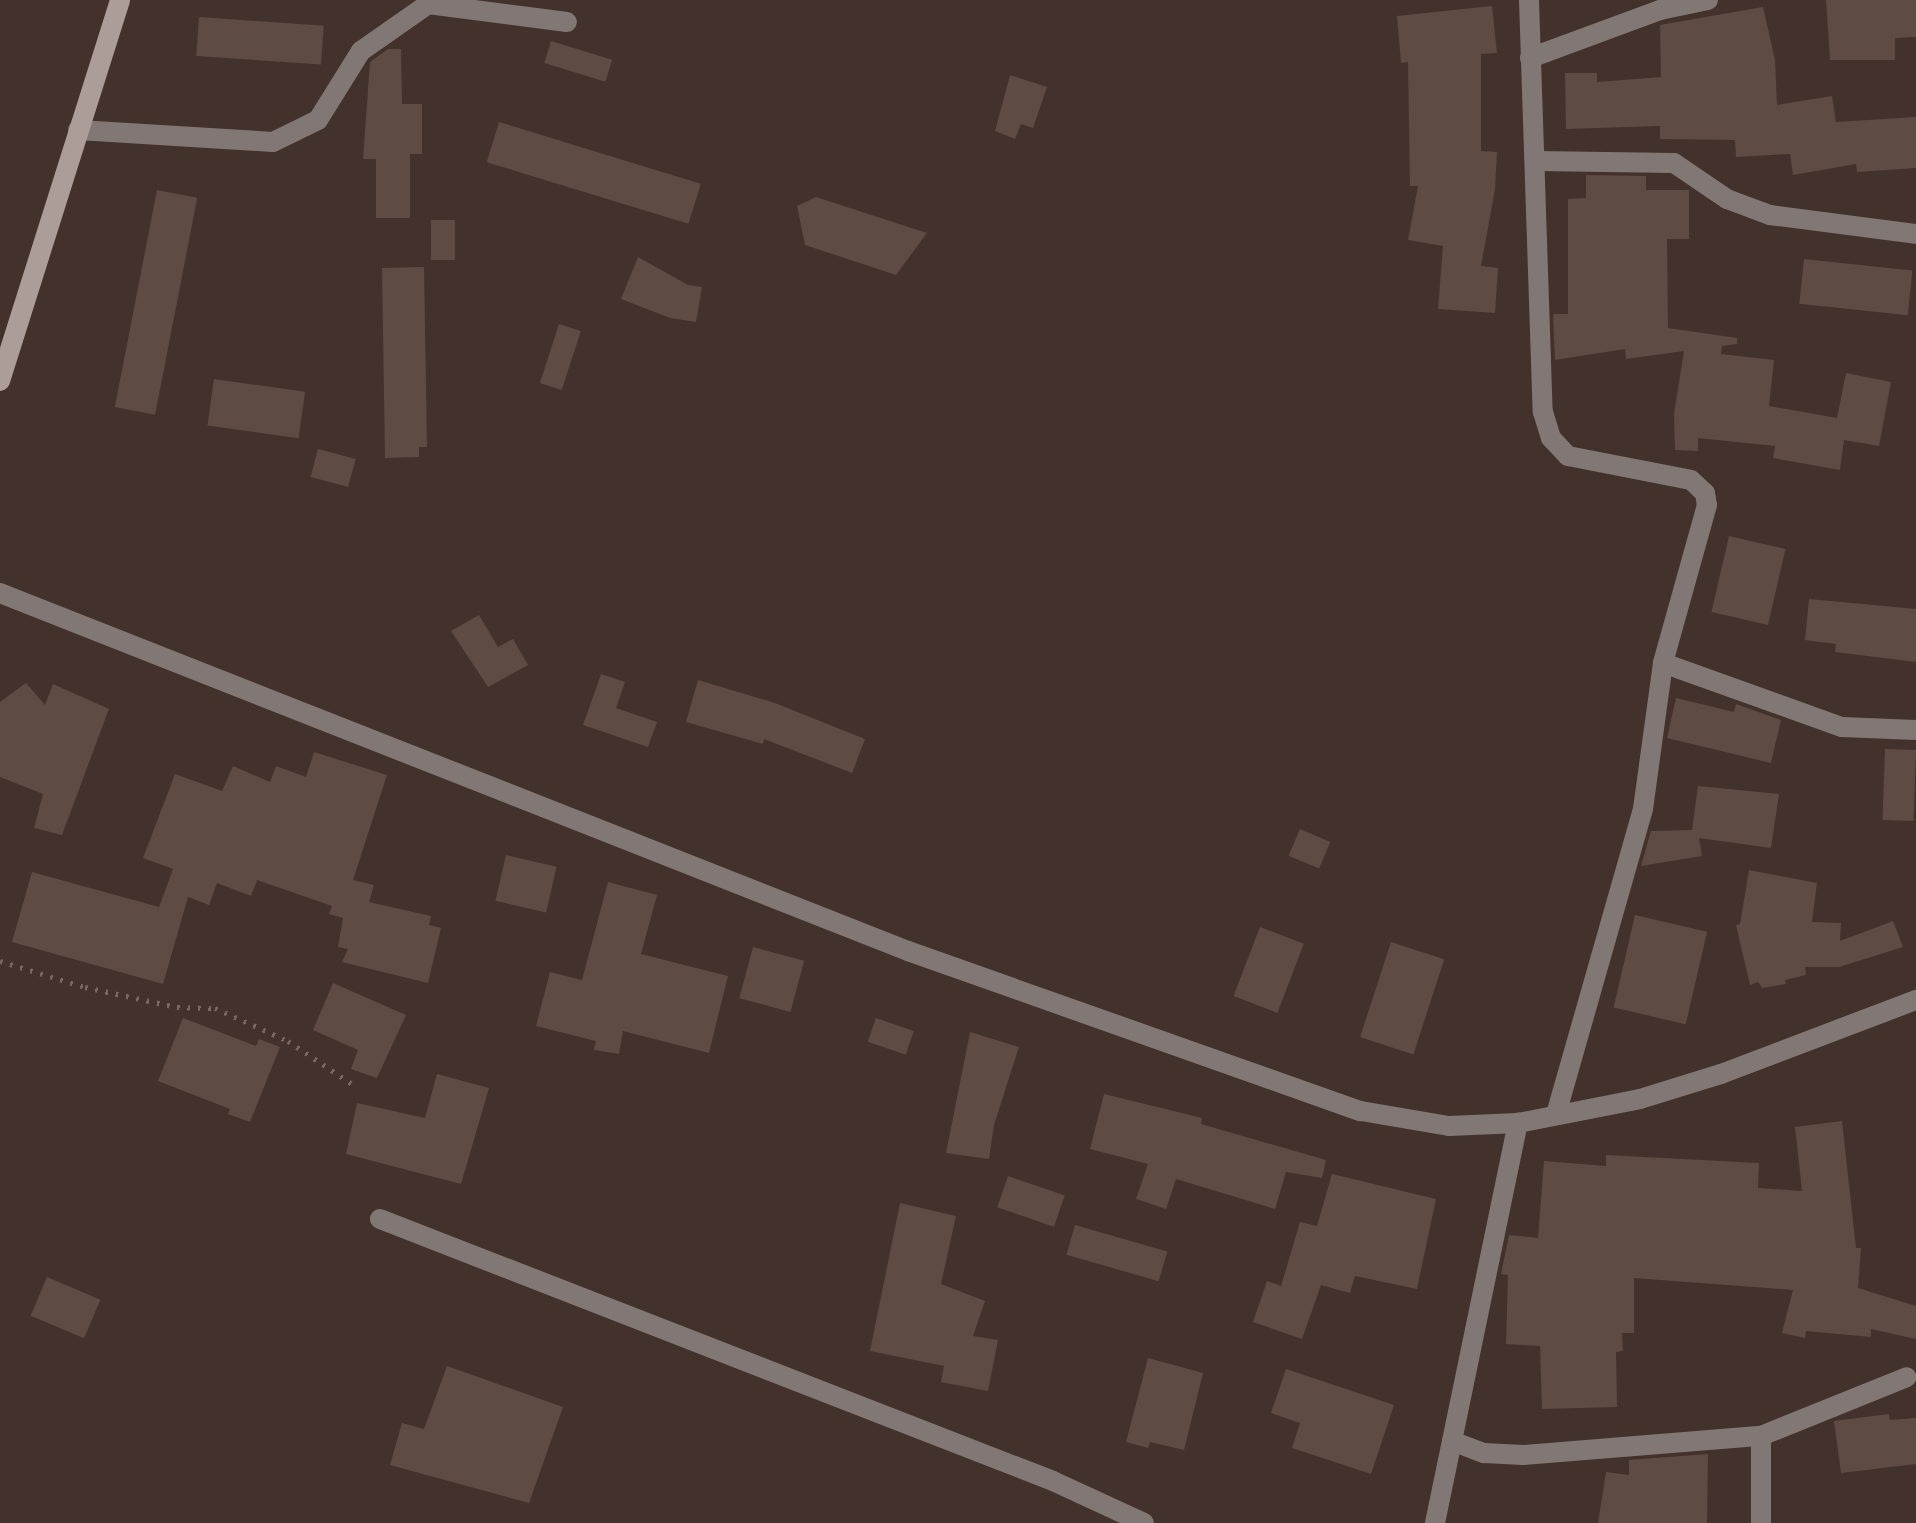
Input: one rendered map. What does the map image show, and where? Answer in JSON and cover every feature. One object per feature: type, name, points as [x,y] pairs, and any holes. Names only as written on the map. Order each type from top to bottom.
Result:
[{"type":"main road","points":[[0,381],[120,0]]},
{"type":"street","points":[[1529,0],[1543,412],[1551,438],[1568,456],[1691,480],[1705,494],[1708,515],[1663,663],[1644,809],[1556,1115]]},
{"type":"street","points":[[1530,58],[1660,10],[1708,0]]},
{"type":"street","points":[[78,130],[272,142],[318,120],[360,52],[428,4],[567,22]]},
{"type":"street","points":[[1537,161],[1674,163],[1727,199],[1770,215],[1916,234]]},
{"type":"street","points":[[0,593],[908,951],[1342,1104],[1449,1126],[1518,1123],[1640,1099],[1721,1074],[1916,1000]]},
{"type":"street","points":[[1663,663],[1842,727],[1916,730]]},
{"type":"street","points":[[1435,1523],[1518,1123]]},
{"type":"street","points":[[380,1218],[1053,1481],[1144,1523]]},
{"type":"street","points":[[1452,1441],[1484,1454],[1523,1455],[1761,1436],[1907,1377]]},
{"type":"street","points":[[1761,1436],[1762,1523]]},
{"type":"path","points":[[0,962],[85,987],[178,1007],[216,1008],[288,1042],[355,1086]]},
{"type":"building","points":[[1826,0],[1916,0],[1916,37],[1895,38],[1895,60],[1830,60]]},
{"type":"building","points":[[1492,6],[1497,53],[1481,54],[1481,151],[1497,152],[1495,189],[1481,266],[1498,268],[1495,313],[1438,309],[1443,246],[1408,240],[1418,186],[1410,186],[1408,62],[1401,63],[1397,16]]},
{"type":"building","points":[[1763,7],[1775,60],[1777,105],[1832,96],[1836,122],[1916,117],[1916,168],[1857,172],[1856,164],[1793,175],[1790,154],[1736,157],[1735,140],[1660,139],[1660,126],[1566,129],[1565,73],[1597,73],[1597,82],[1661,77],[1660,25]]},
{"type":"building","points":[[199,17],[324,26],[321,65],[196,56]]},
{"type":"building","points":[[551,41],[612,60],[605,82],[544,63]]},
{"type":"building","points":[[388,49],[401,49],[402,104],[422,104],[422,154],[410,154],[410,218],[376,218],[376,159],[363,159],[370,62]]},
{"type":"building","points":[[1010,75],[1047,87],[1033,128],[1021,124],[1015,139],[995,131]]},
{"type":"building","points":[[499,122],[701,184],[689,224],[487,162]]},
{"type":"building","points":[[1586,175],[1646,176],[1646,190],[1689,190],[1689,239],[1667,239],[1668,328],[1737,338],[1737,344],[1722,346],[1721,354],[1774,360],[1769,406],[1837,418],[1846,373],[1891,382],[1879,446],[1844,440],[1840,470],[1773,458],[1775,446],[1698,438],[1698,451],[1675,450],[1674,414],[1684,351],[1626,359],[1625,349],[1555,360],[1553,314],[1568,314],[1568,199],[1586,198]]},
{"type":"building","points":[[157,190],[197,198],[155,415],[115,407]]},
{"type":"building","points":[[816,197],[927,233],[896,275],[805,245],[797,206]]},
{"type":"building","points":[[431,220],[455,220],[455,260],[431,260]]},
{"type":"building","points":[[638,257],[688,285],[702,287],[696,322],[670,318],[621,299]]},
{"type":"building","points":[[1804,259],[1912,270],[1908,315],[1799,304]]},
{"type":"building","points":[[424,267],[427,447],[419,447],[419,457],[385,458],[382,268]]},
{"type":"building","points":[[559,324],[581,331],[562,390],[540,383]]},
{"type":"building","points":[[214,379],[305,392],[299,438],[207,426]]},
{"type":"building","points":[[318,449],[356,459],[348,487],[310,477]]},
{"type":"building","points":[[1729,536],[1786,549],[1768,625],[1711,612]]},
{"type":"building","points":[[1809,599],[1916,609],[1916,662],[1835,652],[1836,644],[1805,640]]},
{"type":"building","points":[[479,615],[498,647],[513,639],[528,665],[488,687],[451,631]]},
{"type":"building","points":[[601,674],[625,682],[616,708],[657,722],[648,747],[583,725]]},
{"type":"building","points":[[698,680],[775,703],[865,739],[852,773],[764,739],[763,744],[686,722]]},
{"type":"building","points":[[26,683],[45,705],[53,684],[109,709],[62,835],[34,828],[43,794],[0,777],[0,702]]},
{"type":"building","points":[[1676,698],[1734,712],[1736,704],[1781,720],[1771,763],[1667,738]]},
{"type":"building","points":[[1885,749],[1916,750],[1914,821],[1883,820]]},
{"type":"building","points":[[314,752],[387,775],[353,880],[374,885],[369,902],[431,916],[429,925],[441,928],[428,983],[342,962],[348,949],[338,947],[343,918],[329,914],[332,906],[257,880],[251,896],[217,883],[209,905],[188,897],[163,984],[12,942],[32,872],[159,907],[173,869],[143,858],[175,774],[222,791],[233,766],[270,782],[276,766],[306,777]]},
{"type":"building","points":[[1698,786],[1779,794],[1771,848],[1699,838],[1702,856],[1641,866],[1651,831],[1692,830]]},
{"type":"building","points":[[1300,829],[1330,842],[1319,869],[1289,856]]},
{"type":"building","points":[[506,855],[557,867],[546,912],[495,901]]},
{"type":"building","points":[[1749,870],[1817,883],[1812,922],[1841,923],[1840,941],[1893,921],[1903,947],[1839,967],[1805,967],[1806,975],[1785,980],[1786,984],[1762,988],[1758,982],[1750,985],[1736,925],[1740,924]]},
{"type":"building","points":[[608,882],[657,895],[641,954],[728,976],[709,1053],[623,1031],[619,1054],[594,1050],[596,1041],[536,1026],[550,972],[582,980]]},
{"type":"building","points":[[1635,915],[1707,932],[1686,1024],[1614,1008]]},
{"type":"building","points":[[1260,927],[1304,944],[1277,1013],[1233,996]]},
{"type":"building","points":[[1391,942],[1444,959],[1413,1054],[1360,1037]]},
{"type":"building","points":[[753,947],[804,961],[790,1012],[739,998]]},
{"type":"building","points":[[333,983],[406,1015],[377,1078],[351,1069],[358,1050],[313,1030]]},
{"type":"building","points":[[183,1018],[256,1046],[259,1039],[280,1047],[250,1122],[228,1114],[230,1109],[158,1081]]},
{"type":"building","points":[[876,1018],[914,1031],[906,1055],[868,1042]]},
{"type":"building","points":[[970,1032],[1019,1047],[994,1125],[989,1159],[946,1153]]},
{"type":"building","points":[[437,1074],[489,1088],[461,1184],[346,1154],[357,1103],[425,1118]]},
{"type":"building","points":[[1104,1094],[1202,1118],[1201,1124],[1326,1160],[1322,1178],[1286,1172],[1275,1209],[1176,1179],[1166,1209],[1136,1199],[1148,1164],[1090,1149]]},
{"type":"building","points":[[1842,1121],[1856,1248],[1861,1248],[1858,1288],[1916,1306],[1916,1339],[1871,1329],[1871,1337],[1806,1331],[1805,1338],[1782,1333],[1793,1290],[1634,1278],[1634,1333],[1622,1333],[1623,1351],[1616,1352],[1617,1407],[1542,1409],[1540,1346],[1506,1344],[1508,1275],[1501,1274],[1509,1235],[1538,1238],[1544,1161],[1606,1166],[1606,1155],[1759,1163],[1758,1188],[1802,1191],[1795,1127]]},
{"type":"building","points":[[1332,1174],[1436,1199],[1417,1289],[1355,1276],[1350,1293],[1321,1285],[1302,1339],[1253,1322],[1267,1281],[1281,1286],[1300,1222],[1317,1226]]},
{"type":"building","points":[[1008,1176],[1065,1196],[1054,1227],[997,1207]]},
{"type":"building","points":[[900,1203],[956,1216],[941,1284],[985,1301],[973,1336],[998,1340],[988,1391],[941,1382],[944,1366],[870,1351]]},
{"type":"building","points":[[1075,1225],[1167,1251],[1159,1281],[1066,1255]]},
{"type":"building","points":[[47,1277],[100,1300],[84,1338],[31,1316]]},
{"type":"building","points":[[1148,1358],[1203,1373],[1184,1450],[1150,1442],[1148,1448],[1126,1442]]},
{"type":"building","points":[[447,1366],[563,1407],[529,1503],[390,1465],[402,1423],[424,1429]]},
{"type":"building","points":[[1286,1369],[1394,1405],[1371,1474],[1292,1448],[1300,1423],[1271,1413]]},
{"type":"building","points":[[1889,1414],[1890,1420],[1916,1418],[1916,1464],[1841,1473],[1834,1421]]},
{"type":"building","points":[[1708,1454],[1707,1523],[1598,1523],[1606,1472],[1629,1475],[1629,1460]]}]
